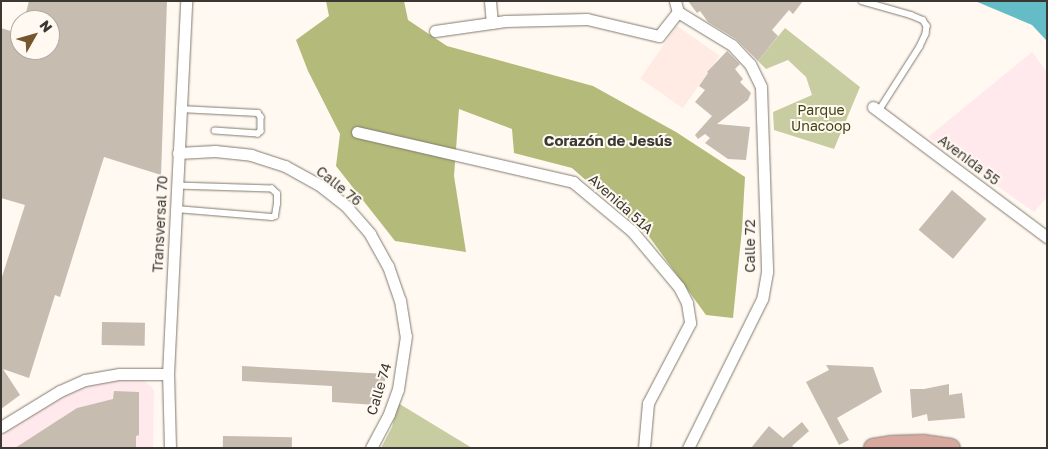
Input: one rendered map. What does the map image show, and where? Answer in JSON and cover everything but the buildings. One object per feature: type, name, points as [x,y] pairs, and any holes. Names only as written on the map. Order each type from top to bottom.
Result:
[{"type":"main road","points":[[873,448],[891,444],[923,444],[951,448]]},
{"type":"street","name":"Transversal 70","points":[[170,448],[168,374],[186,1]]},
{"type":"street","points":[[490,1],[492,23]]},
{"type":"street","points":[[434,31],[492,23],[587,19],[658,36],[677,7]]},
{"type":"street","name":"Calle 72","points":[[677,7],[732,45],[750,64],[761,87],[767,272],[762,299],[688,448]]},
{"type":"street","name":"Avenida 55","points":[[876,109],[1047,237]]},
{"type":"street","name":"Avenida 51A","points":[[357,132],[573,182],[632,231],[678,286],[687,303],[690,323],[648,403],[644,448]]},
{"type":"street","name":"Calle 76","points":[[178,153],[215,151],[251,155],[286,166],[318,184],[346,206],[374,242],[388,266],[400,300],[406,336]]},
{"type":"street","name":"Calle 74","points":[[371,448],[389,414],[398,389],[406,336]]},
{"type":"street","points":[[1,427],[60,391],[85,380],[120,374],[168,374]]},
{"type":"lane","points":[[862,1],[911,15],[923,20],[927,26],[926,34],[920,47],[876,109]]},
{"type":"lane","points":[[180,108],[258,113],[261,117],[261,131],[258,134],[215,131]]},
{"type":"lane","points":[[176,209],[272,217],[275,216],[277,204],[277,194],[272,189],[177,186]]},
{"type":"shaded area","points":[[677,26],[720,56],[683,108],[640,78]]},
{"type":"shaded area","points":[[1032,52],[1047,72],[1047,197],[1034,212],[928,137]]},
{"type":"shaded area","points":[[113,380],[143,380],[154,391],[153,448],[1,448],[1,430],[85,383]]},
{"type":"green space","points":[[326,1],[404,1],[408,20],[447,46],[593,86],[676,132],[745,177],[733,318],[706,315],[648,235],[572,168],[514,153],[512,129],[459,109],[454,176],[466,252],[395,241],[336,166],[340,134],[308,71],[296,40],[329,16]]},
{"type":"green space","name":"Parque Unacoop","points":[[785,28],[860,87],[834,149],[774,130],[773,112],[812,95],[806,77],[788,60],[766,69],[758,61]]},
{"type":"green space","points":[[398,403],[472,448],[381,448],[392,427]]},
{"type":"water","points":[[975,1],[1047,1],[1047,41],[1032,25]]},
{"type":"district","name":"Corazón de Jesús","points":[[608,141]]}]
